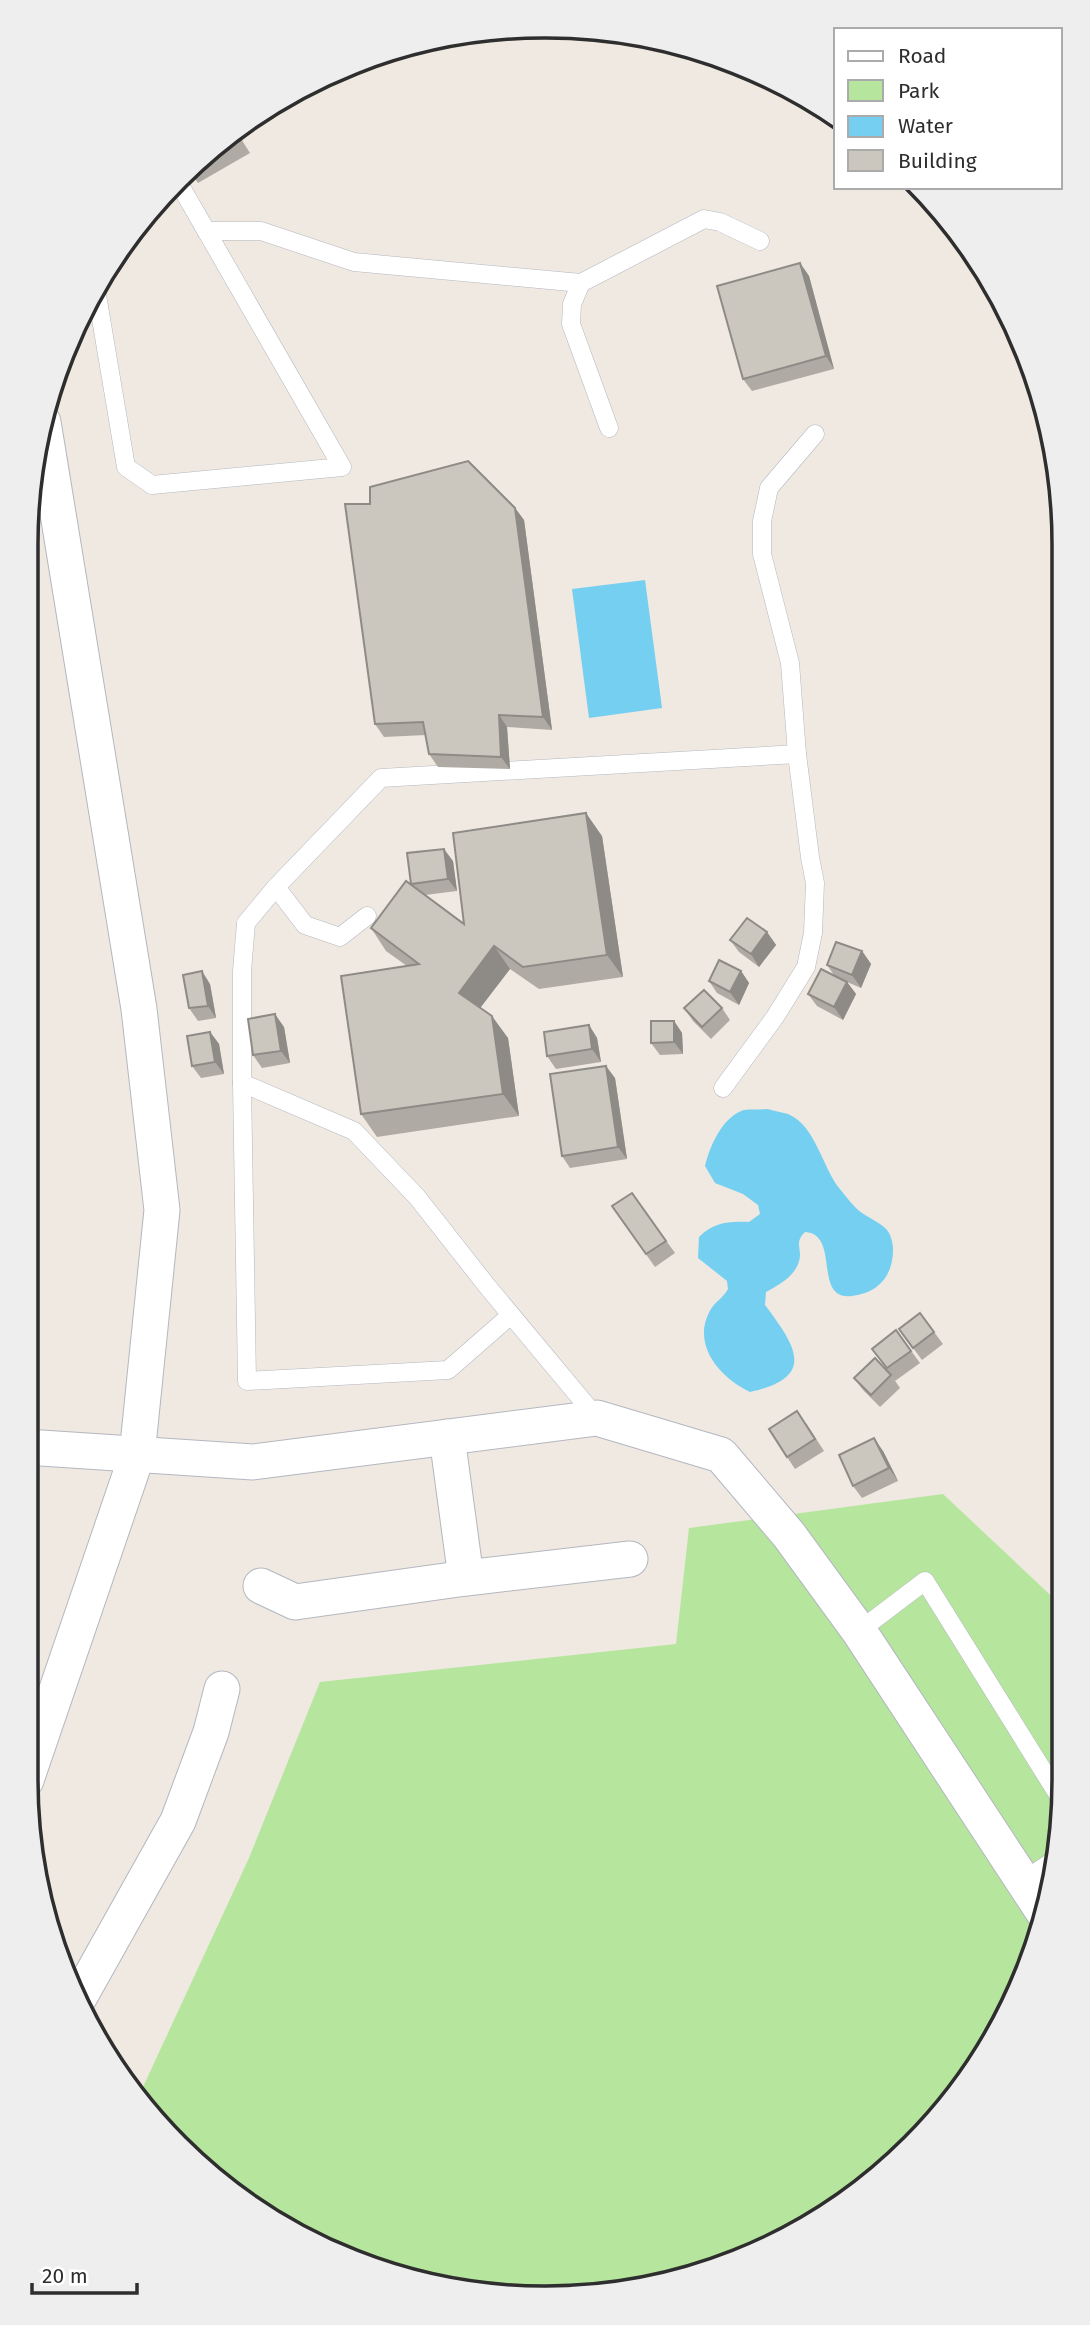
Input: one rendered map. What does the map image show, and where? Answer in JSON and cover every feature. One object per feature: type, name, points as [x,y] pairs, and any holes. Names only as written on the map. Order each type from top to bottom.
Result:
[{"type":"street","points":[[38,1745],[137,1455],[162,1210],[139,1009],[47,449]]},
{"type":"street","points":[[38,1448],[253,1462],[597,1418],[721,1455],[789,1535],[859,1630],[1036,1901]]},
{"type":"street","points":[[447,1437],[466,1578]]},
{"type":"street","points":[[261,1586],[295,1602],[630,1559]]},
{"type":"street","points":[[84,1989],[178,1821],[211,1732],[222,1689]]},
{"type":"lane","points":[[99,306],[126,467],[152,485],[342,467],[183,191]]},
{"type":"lane","points":[[206,231],[261,231],[354,262],[581,283],[704,219],[720,222],[760,241]]},
{"type":"lane","points":[[581,283],[572,304],[571,324],[609,428]]},
{"type":"lane","points":[[723,1088],[775,1017],[806,967],[813,933],[815,883],[797,754],[790,663],[762,554],[762,521],[769,488],[815,434]]},
{"type":"lane","points":[[511,1315],[448,1370],[247,1381],[242,1083],[242,971],[246,923],[276,887],[382,778],[797,754]]},
{"type":"lane","points":[[276,887],[304,925],[340,937],[367,916]]},
{"type":"lane","points":[[242,1083],[354,1131],[417,1197],[597,1418]]},
{"type":"lane","points":[[859,1630],[925,1581],[1052,1785]]},
{"type":"lane","points":[[1023,1881],[1044,1867]]},
{"type":"green space","points":[[943,1494],[1052,1597],[1052,1780],[1042,1879],[1025,1943],[984,2033],[926,2114],[879,2161],[853,2182],[798,2219],[769,2234],[708,2260],[676,2269],[644,2277],[578,2285],[479,2282],[446,2277],[382,2260],[292,2219],[211,2161],[164,2114],[143,2088],[249,1858],[320,1682],[676,1644],[689,1528]]},
{"type":"water","points":[[645,580],[662,708],[589,718],[572,589]]},
{"type":"water","points":[[767,1109],[788,1114],[805,1127],[839,1188],[860,1211],[887,1230],[892,1239],[893,1250],[890,1268],[882,1282],[861,1294],[840,1295],[829,1278],[822,1244],[816,1236],[805,1232],[800,1240],[797,1267],[788,1278],[766,1292],[765,1305],[791,1346],[793,1368],[786,1378],[772,1386],[750,1392],[719,1369],[706,1347],[705,1322],[713,1306],[728,1289],[727,1281],[698,1258],[699,1237],[716,1225],[749,1222],[760,1214],[758,1205],[743,1194],[715,1183],[705,1166],[714,1141],[729,1119],[744,1110]]},
{"type":"building","points":[[800,263],[826,356],[743,379],[717,286]]},
{"type":"building","points":[[468,461],[515,508],[543,717],[499,715],[501,757],[429,754],[423,722],[375,724],[345,504],[370,504],[370,487]]},
{"type":"building","points":[[586,813],[607,955],[523,967],[494,946],[459,993],[492,1016],[503,1094],[361,1114],[341,976],[419,964],[371,928],[406,881],[464,924],[453,833]]},
{"type":"building","points":[[444,849],[448,879],[411,884],[407,853]]},
{"type":"building","points":[[747,918],[767,932],[751,954],[730,940]]},
{"type":"building","points":[[836,942],[862,951],[852,975],[827,965]]},
{"type":"building","points":[[719,960],[741,971],[730,992],[709,981]]},
{"type":"building","points":[[821,969],[847,982],[834,1007],[808,994]]},
{"type":"building","points":[[202,971],[208,1006],[189,1008],[183,975]]},
{"type":"building","points":[[704,990],[722,1008],[702,1027],[684,1008]]},
{"type":"building","points":[[275,1014],[281,1051],[253,1055],[248,1019]]},
{"type":"building","points":[[651,1021],[674,1021],[674,1042],[651,1043]]},
{"type":"building","points":[[589,1025],[592,1049],[547,1056],[544,1032]]},
{"type":"building","points":[[210,1032],[215,1062],[192,1066],[187,1036]]},
{"type":"building","points":[[606,1066],[618,1147],[562,1156],[550,1074]]},
{"type":"building","points":[[632,1193],[666,1241],[646,1254],[612,1206]]},
{"type":"building","points":[[920,1313],[934,1332],[913,1348],[899,1329]]},
{"type":"building","points":[[896,1330],[911,1351],[887,1368],[872,1349]]},
{"type":"building","points":[[875,1358],[891,1375],[871,1395],[854,1378]]},
{"type":"building","points":[[797,1411],[815,1439],[787,1457],[769,1429]]},
{"type":"building","points":[[874,1438],[889,1468],[853,1486],[839,1455]]}]
